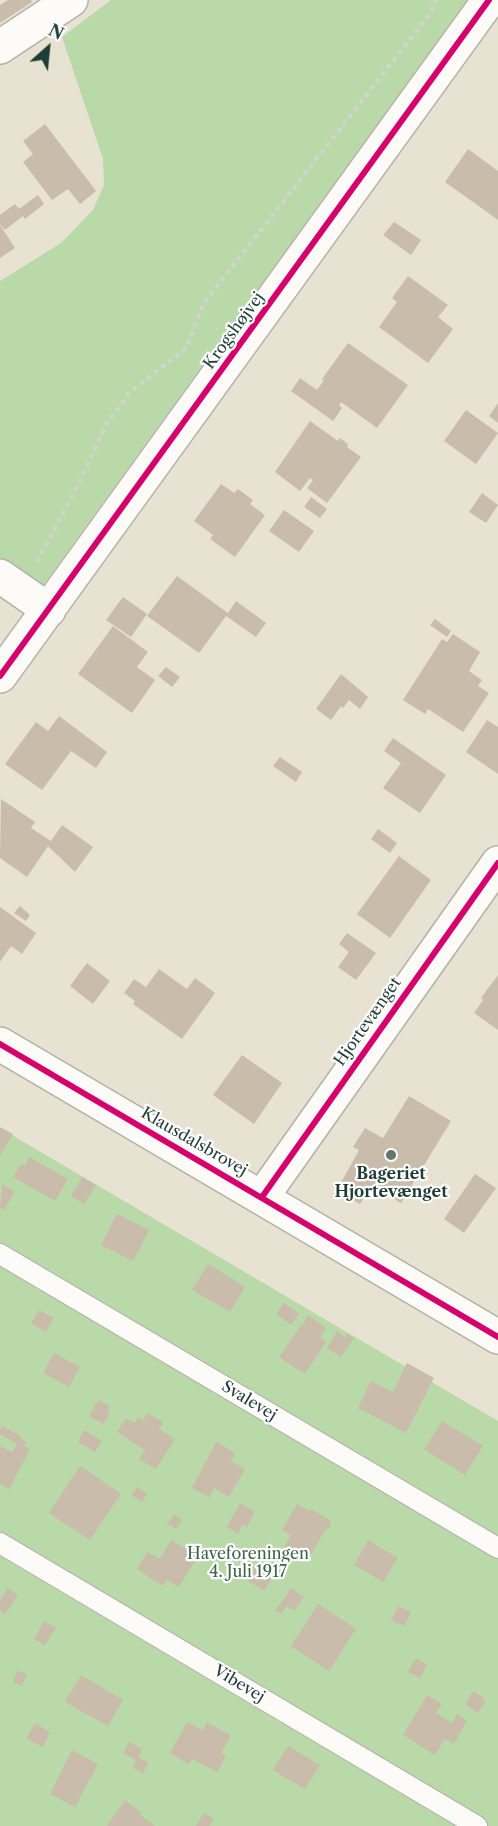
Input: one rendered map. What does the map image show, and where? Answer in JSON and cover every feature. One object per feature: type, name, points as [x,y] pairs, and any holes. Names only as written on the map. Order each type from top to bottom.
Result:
[{"type":"street","points":[[0,46],[71,0]]},
{"type":"street","name":"Krogshøjvej","points":[[0,676],[489,0]]},
{"type":"street","points":[[11,584],[49,610]]},
{"type":"street","name":"Hjortevænget","points":[[262,1197],[498,863]]},
{"type":"street","name":"Klausdalsbrovej","points":[[0,1044],[498,1337]]},
{"type":"lane","name":"Svalevej","points":[[0,1254],[498,1548]]},
{"type":"lane","name":"Vibevej","points":[[0,1543],[477,1826]]},
{"type":"path","points":[[11,584],[78,485],[106,425],[129,393],[186,348],[204,303],[429,15],[437,0]]},
{"type":"green space","points":[[111,0],[467,0],[41,588],[0,561],[0,281],[61,243],[93,210],[104,185],[103,159],[62,37]]},
{"type":"green space","name":"Haveforeningen 4. Juli 1917","points":[[0,1128],[498,1421],[498,1826],[0,1826]]},
{"type":"building","points":[[8,0],[31,0],[32,2],[0,23],[0,5]]},
{"type":"building","points":[[45,124],[96,191],[80,204],[68,189],[52,200],[23,162],[33,154],[23,141]]},
{"type":"building","points":[[468,149],[498,171],[498,220],[445,182]]},
{"type":"building","points":[[38,195],[44,204],[25,219],[23,216],[5,230],[0,224],[0,215],[15,204],[19,209]]},
{"type":"building","points":[[394,222],[421,240],[411,255],[383,235]]},
{"type":"building","points":[[0,225],[15,248],[0,258]]},
{"type":"building","points":[[408,276],[448,305],[438,317],[453,329],[428,363],[379,327],[397,302],[392,298]]},
{"type":"building","points":[[348,343],[408,385],[377,428],[341,402],[339,405],[342,408],[333,421],[291,391],[300,378],[317,390],[324,380],[322,379]]},
{"type":"building","points":[[498,403],[498,423],[489,416]]},
{"type":"building","points":[[466,410],[498,433],[476,464],[444,441]]},
{"type":"building","points":[[310,421],[338,441],[340,438],[348,444],[347,447],[361,457],[327,503],[307,488],[313,480],[310,478],[300,491],[275,472]]},
{"type":"building","points":[[221,484],[234,493],[238,489],[253,500],[250,504],[265,515],[235,557],[210,539],[213,535],[194,521]]},
{"type":"building","points":[[482,493],[498,505],[486,523],[469,512]]},
{"type":"building","points":[[311,497],[327,509],[320,518],[304,507]]},
{"type":"building","points":[[284,510],[314,531],[299,552],[269,531]]},
{"type":"building","points":[[177,576],[228,613],[236,601],[266,623],[256,637],[226,616],[199,653],[147,616]]},
{"type":"building","points":[[123,597],[147,614],[131,637],[106,620]]},
{"type":"building","points":[[435,619],[451,631],[447,637],[430,625]]},
{"type":"building","points":[[113,626],[148,652],[137,667],[155,680],[132,713],[78,674]]},
{"type":"building","points":[[453,634],[480,652],[469,671],[482,680],[478,686],[489,693],[463,732],[428,709],[425,714],[403,700],[442,639],[447,642]]},
{"type":"building","points":[[166,667],[180,677],[172,687],[158,676]]},
{"type":"building","points":[[341,674],[368,697],[360,709],[349,700],[343,708],[341,706],[331,720],[316,709]]},
{"type":"building","points":[[59,716],[107,752],[96,768],[71,751],[42,790],[5,764],[36,722],[48,731]]},
{"type":"building","points":[[487,720],[498,727],[498,774],[466,752]]},
{"type":"building","points":[[393,738],[446,775],[420,813],[383,788],[401,763],[384,751]]},
{"type":"building","points":[[280,757],[302,772],[296,782],[273,766]]},
{"type":"building","points":[[1,799],[35,822],[31,828],[51,841],[62,825],[93,847],[75,872],[48,846],[27,877],[0,858]]},
{"type":"building","points":[[378,829],[397,843],[390,853],[371,839]]},
{"type":"building","points":[[399,856],[431,880],[390,938],[357,914]]},
{"type":"building","points":[[20,906],[30,915],[26,921],[14,913]]},
{"type":"building","points":[[0,907],[36,933],[22,954],[11,946],[0,962]]},
{"type":"building","points":[[347,933],[376,953],[356,980],[338,967],[349,952],[339,944]]},
{"type":"building","points":[[87,963],[110,981],[93,1004],[70,986]]},
{"type":"building","points":[[159,969],[187,989],[195,978],[215,993],[182,1039],[133,1004],[135,1001],[124,993],[134,979],[146,987]]},
{"type":"building","points":[[498,975],[498,1030],[474,1013],[483,1000],[481,998]]},
{"type":"building","points":[[242,1055],[282,1083],[254,1124],[213,1095]]},
{"type":"building","points":[[409,1096],[451,1121],[401,1203],[373,1186],[360,1204],[337,1190],[359,1150],[353,1147],[365,1128],[383,1138]]},
{"type":"building","points":[[0,1127],[13,1134],[0,1156]]},
{"type":"building","points":[[29,1157],[68,1179],[55,1201],[13,1177],[21,1164],[25,1166]]},
{"type":"building","points":[[475,1174],[496,1188],[464,1233],[444,1219]]},
{"type":"building","points":[[82,1177],[96,1185],[84,1204],[71,1196]]},
{"type":"building","points":[[2,1184],[15,1192],[4,1210],[0,1208]]},
{"type":"building","points":[[117,1214],[149,1230],[133,1261],[101,1245]]},
{"type":"building","points":[[208,1264],[245,1287],[230,1312],[192,1290]]},
{"type":"building","points":[[284,1303],[299,1314],[291,1325],[276,1314]]},
{"type":"building","points":[[39,1310],[54,1318],[46,1332],[31,1323]]},
{"type":"building","points":[[308,1315],[326,1328],[320,1337],[326,1342],[305,1374],[279,1357],[301,1325],[307,1327],[302,1324]]},
{"type":"building","points":[[337,1331],[345,1337],[347,1334],[354,1338],[341,1357],[327,1348]]},
{"type":"building","points":[[54,1353],[80,1367],[69,1387],[43,1373]]},
{"type":"building","points":[[407,1363],[434,1378],[406,1433],[358,1408],[371,1381],[393,1392]]},
{"type":"building","points":[[98,1400],[110,1406],[107,1412],[110,1413],[104,1424],[89,1416]]},
{"type":"building","points":[[148,1413],[163,1423],[159,1429],[175,1439],[156,1469],[139,1459],[145,1450],[117,1432],[126,1418],[135,1423],[138,1417],[143,1420]]},
{"type":"building","points":[[442,1421],[483,1446],[465,1475],[424,1449]]},
{"type":"building","points":[[3,1426],[22,1437],[21,1439],[26,1442],[24,1446],[30,1449],[9,1489],[0,1484],[0,1446],[12,1452],[17,1444],[0,1434]]},
{"type":"building","points":[[84,1430],[102,1441],[95,1452],[78,1442]]},
{"type":"building","points":[[216,1442],[235,1453],[231,1461],[245,1469],[229,1497],[214,1488],[209,1497],[192,1488]]},
{"type":"building","points":[[80,1466],[121,1494],[90,1540],[49,1513]]},
{"type":"building","points":[[137,1487],[147,1494],[142,1502],[131,1495]]},
{"type":"building","points":[[240,1503],[255,1512],[247,1527],[243,1525],[238,1534],[227,1527]]},
{"type":"building","points":[[297,1504],[331,1521],[328,1530],[326,1529],[311,1554],[304,1549],[300,1556],[284,1547],[291,1535],[282,1530]]},
{"type":"building","points":[[174,1514],[182,1520],[176,1529],[167,1524]]},
{"type":"building","points":[[171,1540],[198,1556],[179,1587],[167,1580],[163,1586],[137,1569],[148,1552],[160,1559]]},
{"type":"building","points":[[368,1540],[398,1558],[383,1582],[354,1565]]},
{"type":"building","points":[[251,1566],[272,1578],[264,1591],[243,1578]]},
{"type":"building","points":[[8,1588],[18,1595],[5,1614],[0,1611],[0,1600]]},
{"type":"building","points":[[291,1588],[304,1597],[294,1611],[287,1606],[281,1614],[275,1611]]},
{"type":"building","points":[[318,1604],[356,1629],[329,1671],[291,1646]]},
{"type":"building","points":[[398,1606],[411,1612],[404,1626],[391,1620]]},
{"type":"building","points":[[44,1621],[56,1628],[45,1645],[34,1639]]},
{"type":"building","points":[[416,1658],[427,1665],[420,1678],[408,1672]]},
{"type":"building","points":[[18,1670],[27,1675],[22,1686],[13,1682]]},
{"type":"building","points":[[81,1675],[123,1700],[108,1726],[65,1702]]},
{"type":"building","points":[[473,1691],[484,1698],[485,1702],[478,1713],[465,1704]]},
{"type":"building","points":[[427,1695],[442,1704],[436,1713],[452,1723],[457,1714],[467,1721],[454,1744],[445,1739],[435,1755],[403,1735]]},
{"type":"building","points":[[187,1722],[203,1730],[207,1722],[231,1736],[221,1753],[226,1756],[217,1772],[192,1759],[189,1764],[170,1753]]},
{"type":"building","points":[[35,1723],[50,1732],[43,1747],[26,1739]]},
{"type":"building","points":[[129,1742],[142,1749],[138,1757],[149,1763],[143,1773],[133,1768],[136,1760],[123,1753]]},
{"type":"building","points":[[288,1746],[320,1765],[305,1789],[273,1770]]},
{"type":"building","points":[[72,1750],[98,1764],[75,1807],[50,1794]]},
{"type":"building","points":[[125,1800],[142,1813],[140,1815],[155,1826],[107,1826]]},
{"type":"building","points":[[204,1813],[214,1819],[210,1826],[196,1826]]},
{"type":"cycle path","points":[[0,676],[489,0]]},
{"type":"cycle path","points":[[262,1197],[498,863]]},
{"type":"cycle path","points":[[0,1044],[498,1337]]},
{"type":"place","name":"Bageriet Hjortevænget","points":[[391,1155]]}]
